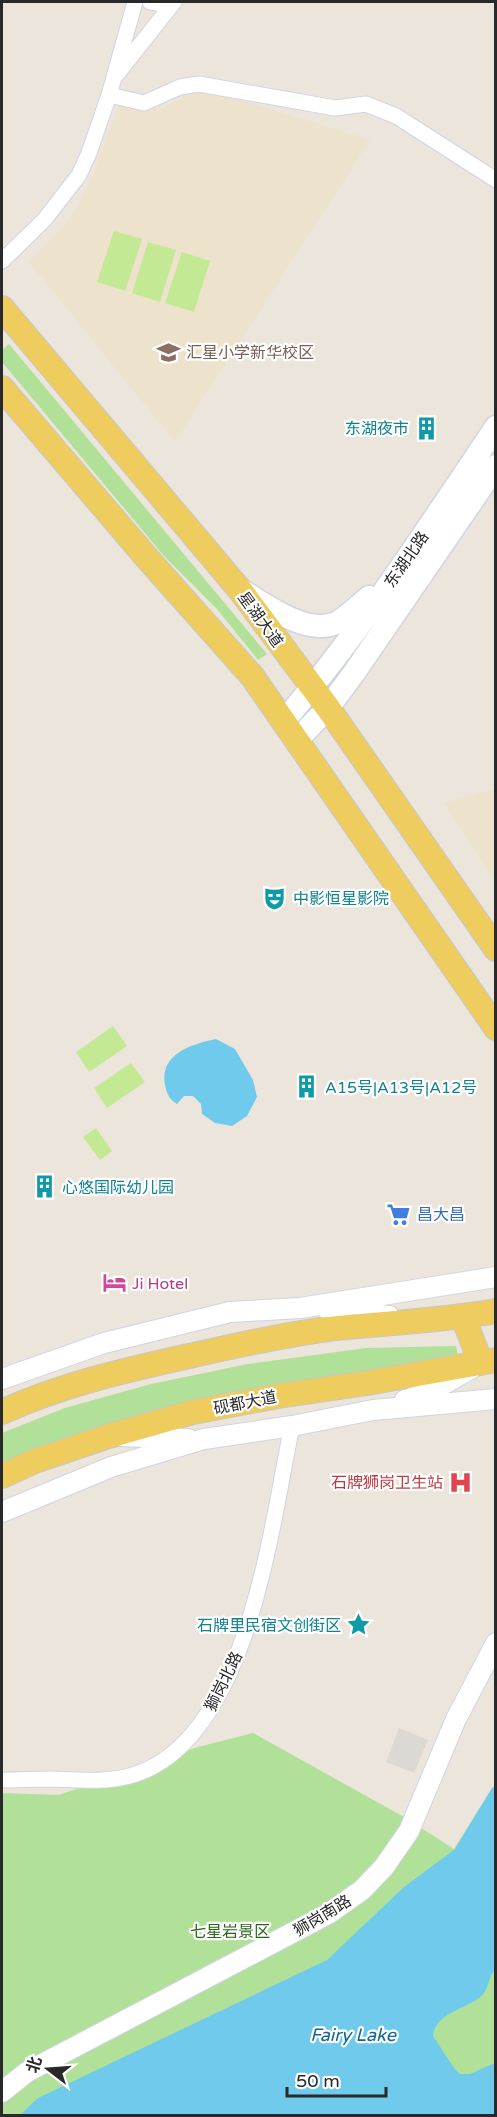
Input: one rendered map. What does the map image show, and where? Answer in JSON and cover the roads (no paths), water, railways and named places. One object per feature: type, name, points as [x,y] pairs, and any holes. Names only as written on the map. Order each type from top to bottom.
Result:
[{"type":"main road","name":"星湖大道","points":[[2,308],[240,590],[328,708],[495,949]]},
{"type":"main road","points":[[2,388],[147,558],[252,676],[495,1028]]},
{"type":"main road","name":"东湖北路","points":[[289,731],[328,708],[354,673],[495,427]]},
{"type":"main road","name":"东湖北路","points":[[289,731],[313,687],[405,581],[495,466]]},
{"type":"main road","points":[[240,590],[296,622],[320,627],[335,623],[405,581]]},
{"type":"main road","points":[[2,1412],[86,1381],[209,1351],[326,1330],[463,1317],[495,1311]]},
{"type":"main road","points":[[463,1317],[488,1361]]},
{"type":"main road","name":"砚都大道","points":[[2,1476],[35,1461],[109,1436],[214,1408],[488,1361]]},
{"type":"street","points":[[2,261],[45,219],[79,176],[110,90],[135,2]]},
{"type":"street","points":[[150,2],[173,4]]},
{"type":"street","points":[[110,90],[118,72],[173,4]]},
{"type":"street","points":[[110,90],[144,103],[180,87],[200,84],[335,108],[366,104],[396,116],[494,175]]},
{"type":"street","points":[[2,1379],[66,1355],[156,1329],[230,1312],[300,1308],[495,1277]]},
{"type":"street","points":[[300,1308],[424,1319]]},
{"type":"street","points":[[2,1512],[111,1467],[204,1439],[292,1426],[373,1410],[428,1393],[488,1361]]},
{"type":"street","points":[[373,1410],[495,1399]]},
{"type":"street","name":"獅岗北路","points":[[2,1780],[89,1781],[132,1775],[153,1766],[180,1747],[203,1721],[222,1690],[251,1612],[292,1426]]},
{"type":"street","points":[[109,1436],[204,1439]]},
{"type":"street","name":"狮岗南路","points":[[2,2092],[27,2072],[328,1914],[363,1890],[384,1867],[409,1831],[456,1719],[495,1643]]},
{"type":"water","points":[[216,1039],[235,1049],[253,1080],[257,1097],[247,1116],[232,1126],[215,1123],[202,1114],[201,1104],[193,1096],[184,1096],[177,1104],[169,1096],[165,1085],[164,1074],[172,1058],[179,1052],[197,1044]]},
{"type":"water","name":"Fairy Lake","points":[[495,1786],[495,1970],[483,1995],[444,2017],[439,2022],[433,2036],[460,2074],[470,2074],[495,2063],[495,2115],[20,2115],[38,2098],[327,1960],[404,1887],[455,1849]]},
{"type":"place","name":"汇星小学新华校区","points":[[168,352]]},
{"type":"place","name":"东湖夜市","points":[[427,428]]},
{"type":"place","name":"中影恒星影院","points":[[275,898]]},
{"type":"place","name":"A15号|A13号|A12号","points":[[307,1087]]},
{"type":"place","name":"心悠国际幼儿园","points":[[44,1187]]},
{"type":"place","name":"昌大昌","points":[[399,1214]]},
{"type":"place","name":"Ji Hotel","points":[[114,1283]]},
{"type":"place","name":"石牌狮岗卫生站","points":[[461,1482]]},
{"type":"place","name":"石牌里民宿文创街区","points":[[359,1625]]},
{"type":"park label","name":"七星岩景区","points":[[230,1931]]}]
